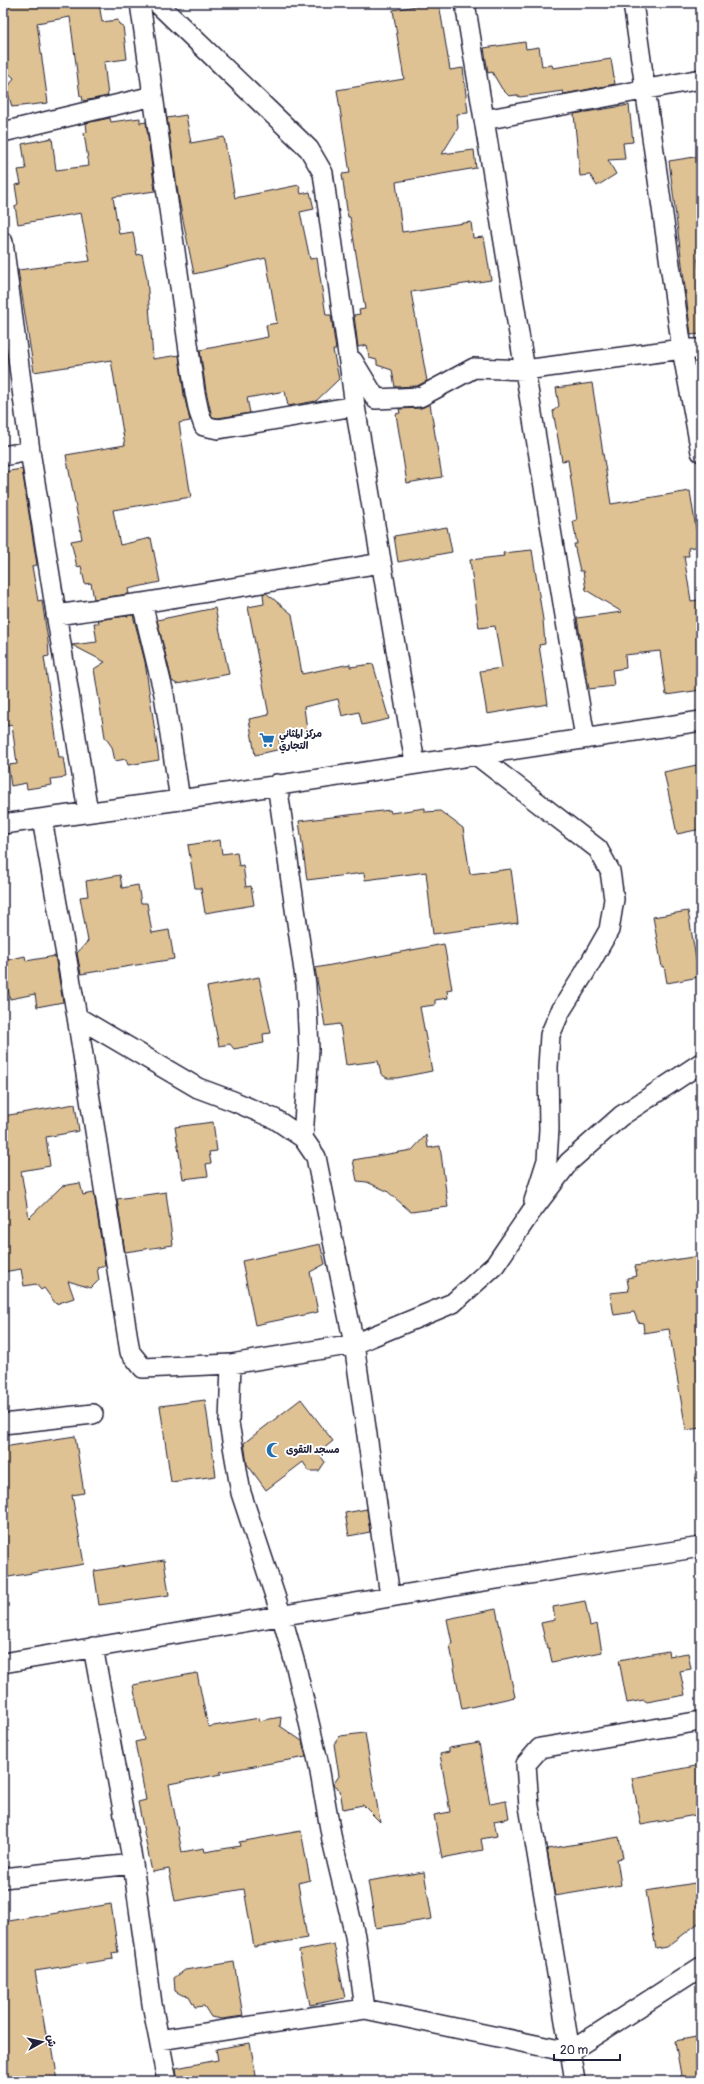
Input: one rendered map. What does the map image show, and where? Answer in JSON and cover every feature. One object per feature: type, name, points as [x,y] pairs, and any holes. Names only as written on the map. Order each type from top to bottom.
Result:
[{"type":"street","points":[[140,3],[195,393],[204,426],[218,429],[355,406]]},
{"type":"street","points":[[157,3],[309,149],[323,173],[355,406],[415,763]]},
{"type":"street","points":[[465,3],[585,738]]},
{"type":"street","points":[[632,3],[682,349],[701,452]]},
{"type":"street","points":[[484,120],[701,79]]},
{"type":"street","points":[[3,132],[153,96]]},
{"type":"street","points":[[3,242],[30,451],[88,812]]},
{"type":"street","points":[[343,319],[354,366],[376,399],[420,397],[474,368],[525,370],[682,349],[701,349]]},
{"type":"street","points":[[3,456],[30,451]]},
{"type":"street","points":[[56,615],[142,603],[381,563]]},
{"type":"street","points":[[142,603],[164,694],[180,800]]},
{"type":"street","points":[[3,824],[180,800],[415,763],[701,721]]},
{"type":"street","points":[[475,754],[598,849],[610,871],[614,899],[609,930],[560,1012],[550,1035],[548,1067],[549,1129],[547,1160],[531,1212]]},
{"type":"street","points":[[277,784],[306,985],[309,1049],[303,1138]]},
{"type":"street","points":[[42,818],[77,1017],[130,1352],[143,1368],[231,1364],[354,1344],[453,1303],[495,1265],[531,1212],[569,1162],[621,1116],[701,1063]]},
{"type":"street","points":[[77,1017],[198,1088],[275,1119],[303,1138],[316,1157],[354,1344],[390,1596]]},
{"type":"street","points":[[231,1364],[229,1423],[241,1493],[282,1617],[296,1667],[316,1754],[332,1840],[355,1936],[365,2009]]},
{"type":"street","points":[[3,1424],[93,1414]]},
{"type":"street","points":[[3,1663],[282,1617],[390,1596],[701,1547]]},
{"type":"street","points":[[93,1648],[133,1864],[152,2004],[167,2081]]},
{"type":"street","points":[[575,2081],[529,1806],[526,1764],[540,1748],[701,1721]]},
{"type":"street","points":[[3,1878],[133,1864]]},
{"type":"street","points":[[159,2040],[365,2009],[569,2052],[701,1967]]},
{"type":"building","points":[[3,3],[99,3],[102,22],[118,20],[119,24],[123,26],[127,59],[104,62],[108,96],[83,101],[82,96],[80,96],[70,17],[37,23],[48,103],[12,107],[7,89],[14,78],[3,68]]},
{"type":"building","points":[[439,3],[450,70],[463,68],[468,113],[457,114],[458,128],[442,154],[474,150],[476,168],[396,182],[402,232],[471,222],[473,238],[484,237],[491,280],[411,292],[427,381],[417,386],[395,387],[392,370],[377,365],[377,360],[369,358],[367,345],[358,347],[354,315],[360,314],[359,310],[365,309],[350,217],[348,217],[342,174],[350,173],[337,90],[404,79],[393,10]]},
{"type":"building","points":[[525,42],[526,49],[539,47],[542,66],[552,65],[553,68],[611,59],[615,84],[564,94],[563,91],[520,97],[516,95],[509,96],[502,89],[492,72],[488,73],[484,48]]},
{"type":"building","points":[[629,105],[633,142],[623,143],[625,159],[608,160],[616,174],[597,186],[590,175],[580,176],[574,114]]},
{"type":"building","points":[[186,115],[191,143],[224,137],[235,198],[299,185],[301,194],[310,192],[314,209],[300,212],[310,259],[317,258],[326,315],[331,315],[336,350],[333,350],[339,379],[316,401],[288,406],[285,391],[247,398],[250,413],[218,418],[212,417],[206,391],[200,350],[268,337],[266,325],[277,323],[266,258],[194,274],[179,200],[167,118]]},
{"type":"building","points":[[110,118],[111,122],[140,118],[140,123],[146,122],[155,191],[113,197],[119,234],[133,232],[137,255],[142,254],[147,278],[153,359],[179,355],[184,395],[190,421],[179,423],[191,497],[113,510],[120,545],[151,538],[160,582],[128,589],[129,594],[94,599],[91,583],[85,584],[81,566],[77,567],[71,541],[82,539],[66,455],[125,445],[111,360],[34,372],[18,270],[90,261],[81,213],[18,224],[15,206],[18,204],[15,185],[21,184],[18,170],[26,169],[22,144],[52,138],[56,170],[89,166],[84,133],[87,132],[86,123]]},
{"type":"building","points":[[701,156],[701,258],[698,259],[701,278],[701,334],[691,335],[669,161]]},
{"type":"building","points":[[592,383],[611,504],[690,491],[696,529],[699,529],[701,546],[688,548],[689,556],[684,556],[691,601],[698,600],[699,604],[701,604],[701,690],[666,695],[660,651],[625,655],[626,668],[612,670],[614,686],[589,689],[577,618],[622,612],[586,590],[583,571],[580,571],[574,544],[577,544],[573,521],[577,520],[568,460],[562,461],[553,411],[559,406],[556,388]]},
{"type":"building","points":[[430,404],[442,477],[407,483],[396,414],[400,413],[399,409],[421,408]]},
{"type":"building","points":[[22,469],[37,565],[32,566],[38,601],[42,600],[48,641],[49,656],[44,657],[59,757],[63,757],[66,777],[51,779],[52,785],[27,789],[26,783],[11,786],[8,765],[17,764],[12,725],[7,726],[3,701],[3,691],[8,691],[3,657],[3,472]]},
{"type":"building","points":[[447,527],[452,552],[398,562],[394,536]]},
{"type":"building","points":[[532,550],[543,620],[545,644],[539,645],[548,704],[487,714],[480,671],[502,668],[495,626],[479,628],[470,560],[504,556],[503,553]]},
{"type":"building","points":[[266,593],[292,614],[302,674],[350,664],[350,667],[373,664],[389,719],[362,725],[359,712],[342,716],[338,699],[304,707],[307,731],[278,736],[281,749],[255,755],[249,719],[269,715],[248,607],[264,604],[263,594]]},
{"type":"building","points":[[215,608],[229,674],[177,684],[172,681],[157,620]]},
{"type":"building","points":[[133,615],[145,662],[159,760],[128,765],[126,759],[115,761],[112,747],[105,737],[94,669],[105,662],[72,645],[97,642],[94,623],[99,623],[98,620]]},
{"type":"building","points":[[701,764],[701,829],[677,834],[664,772]]},
{"type":"building","points":[[425,808],[425,812],[440,811],[463,828],[470,874],[511,869],[518,923],[433,934],[426,872],[365,880],[364,873],[307,880],[299,821],[390,810],[391,813]]},
{"type":"building","points":[[220,840],[222,854],[237,852],[239,866],[243,865],[246,887],[251,886],[254,905],[205,913],[201,888],[195,888],[188,845]]},
{"type":"building","points":[[120,875],[122,888],[138,885],[141,903],[147,903],[152,933],[169,930],[174,959],[81,974],[77,953],[88,941],[80,897],[88,896],[86,881]]},
{"type":"building","points":[[688,911],[699,977],[667,983],[664,966],[662,967],[653,917]]},
{"type":"building","points":[[444,944],[452,989],[447,990],[448,998],[435,1000],[435,1005],[420,1007],[432,1071],[397,1078],[387,1078],[381,1074],[378,1061],[346,1065],[340,1024],[325,1026],[315,968]]},
{"type":"building","points":[[25,956],[26,961],[55,956],[63,1002],[37,1007],[35,994],[10,999],[3,961]]},
{"type":"building","points":[[259,977],[271,1033],[263,1034],[264,1043],[234,1049],[230,1044],[219,1046],[207,987]]},
{"type":"building","points":[[75,1104],[79,1131],[46,1137],[50,1166],[21,1171],[29,1218],[62,1186],[80,1183],[83,1195],[94,1193],[105,1266],[97,1267],[99,1280],[91,1288],[68,1281],[74,1298],[56,1304],[44,1288],[41,1290],[36,1284],[24,1286],[21,1269],[3,1272],[3,1116]]},
{"type":"building","points":[[213,1122],[217,1151],[209,1152],[211,1163],[206,1164],[208,1176],[183,1179],[175,1127]]},
{"type":"building","points":[[426,1135],[428,1148],[440,1146],[448,1207],[411,1212],[387,1191],[367,1182],[357,1181],[353,1160],[412,1150]]},
{"type":"building","points":[[166,1192],[173,1245],[125,1252],[117,1199]]},
{"type":"building","points":[[320,1244],[325,1264],[310,1272],[318,1312],[255,1325],[242,1261]]},
{"type":"building","points":[[699,1256],[701,1268],[701,1428],[686,1430],[669,1329],[644,1333],[643,1323],[638,1322],[634,1312],[614,1315],[610,1293],[629,1291],[627,1278],[637,1276],[635,1266]]},
{"type":"building","points":[[301,1399],[333,1441],[318,1453],[325,1462],[319,1471],[309,1471],[303,1462],[266,1490],[247,1464],[244,1443]]},
{"type":"building","points":[[205,1400],[216,1476],[171,1482],[160,1406]]},
{"type":"building","points":[[75,1436],[84,1493],[72,1495],[84,1564],[3,1578],[3,1447]]},
{"type":"building","points":[[367,1509],[370,1532],[349,1536],[345,1513]]},
{"type":"building","points":[[164,1560],[169,1595],[99,1605],[94,1571]]},
{"type":"building","points":[[585,1601],[590,1626],[597,1624],[602,1652],[552,1662],[541,1623],[555,1620],[553,1607]]},
{"type":"building","points":[[496,1609],[515,1697],[462,1709],[450,1646],[452,1643],[447,1619]]},
{"type":"building","points":[[668,1651],[669,1656],[688,1653],[691,1669],[680,1671],[685,1695],[647,1702],[644,1700],[627,1703],[619,1660]]},
{"type":"building","points":[[197,1673],[208,1727],[259,1718],[259,1721],[281,1717],[280,1726],[302,1741],[306,1757],[220,1772],[221,1774],[169,1784],[182,1852],[204,1848],[205,1852],[240,1846],[239,1842],[301,1831],[310,1880],[298,1883],[307,1938],[254,1947],[244,1889],[175,1901],[169,1869],[152,1872],[138,1802],[146,1800],[135,1742],[144,1740],[133,1685]]},
{"type":"building","points":[[365,1733],[380,1822],[363,1805],[343,1809],[340,1790],[333,1785],[339,1776],[334,1744],[340,1736]]},
{"type":"building","points":[[479,1743],[490,1804],[506,1801],[509,1818],[494,1821],[497,1836],[481,1839],[483,1850],[442,1858],[434,1815],[450,1812],[440,1754],[449,1752],[449,1748]]},
{"type":"building","points":[[701,1765],[701,1814],[641,1825],[632,1778]]},
{"type":"building","points":[[619,1837],[623,1858],[617,1859],[621,1885],[555,1896],[547,1849]]},
{"type":"building","points":[[424,1872],[432,1919],[376,1928],[368,1881]]},
{"type":"building","points":[[701,1882],[701,1921],[667,1947],[656,1949],[646,1891]]},
{"type":"building","points":[[111,1904],[118,1952],[112,1953],[113,1959],[35,1971],[48,2046],[52,2045],[58,2081],[3,2081],[3,1922]]},
{"type":"building","points":[[334,1944],[345,1998],[310,2005],[299,1951]]},
{"type":"building","points":[[234,1962],[243,2016],[222,2019],[211,2017],[204,2006],[195,2007],[189,1996],[182,1995],[175,1991],[174,1978],[185,1970]]},
{"type":"building","points":[[701,2036],[701,2081],[682,2081],[675,2041]]},
{"type":"building","points":[[250,2043],[257,2081],[178,2081],[176,2068],[218,2060],[216,2049]]},
{"type":"place","name":"مركز المثاني التجاري","points":[[267,740]]},
{"type":"place","name":"مسجد التقوى","points":[[274,1450]]}]
